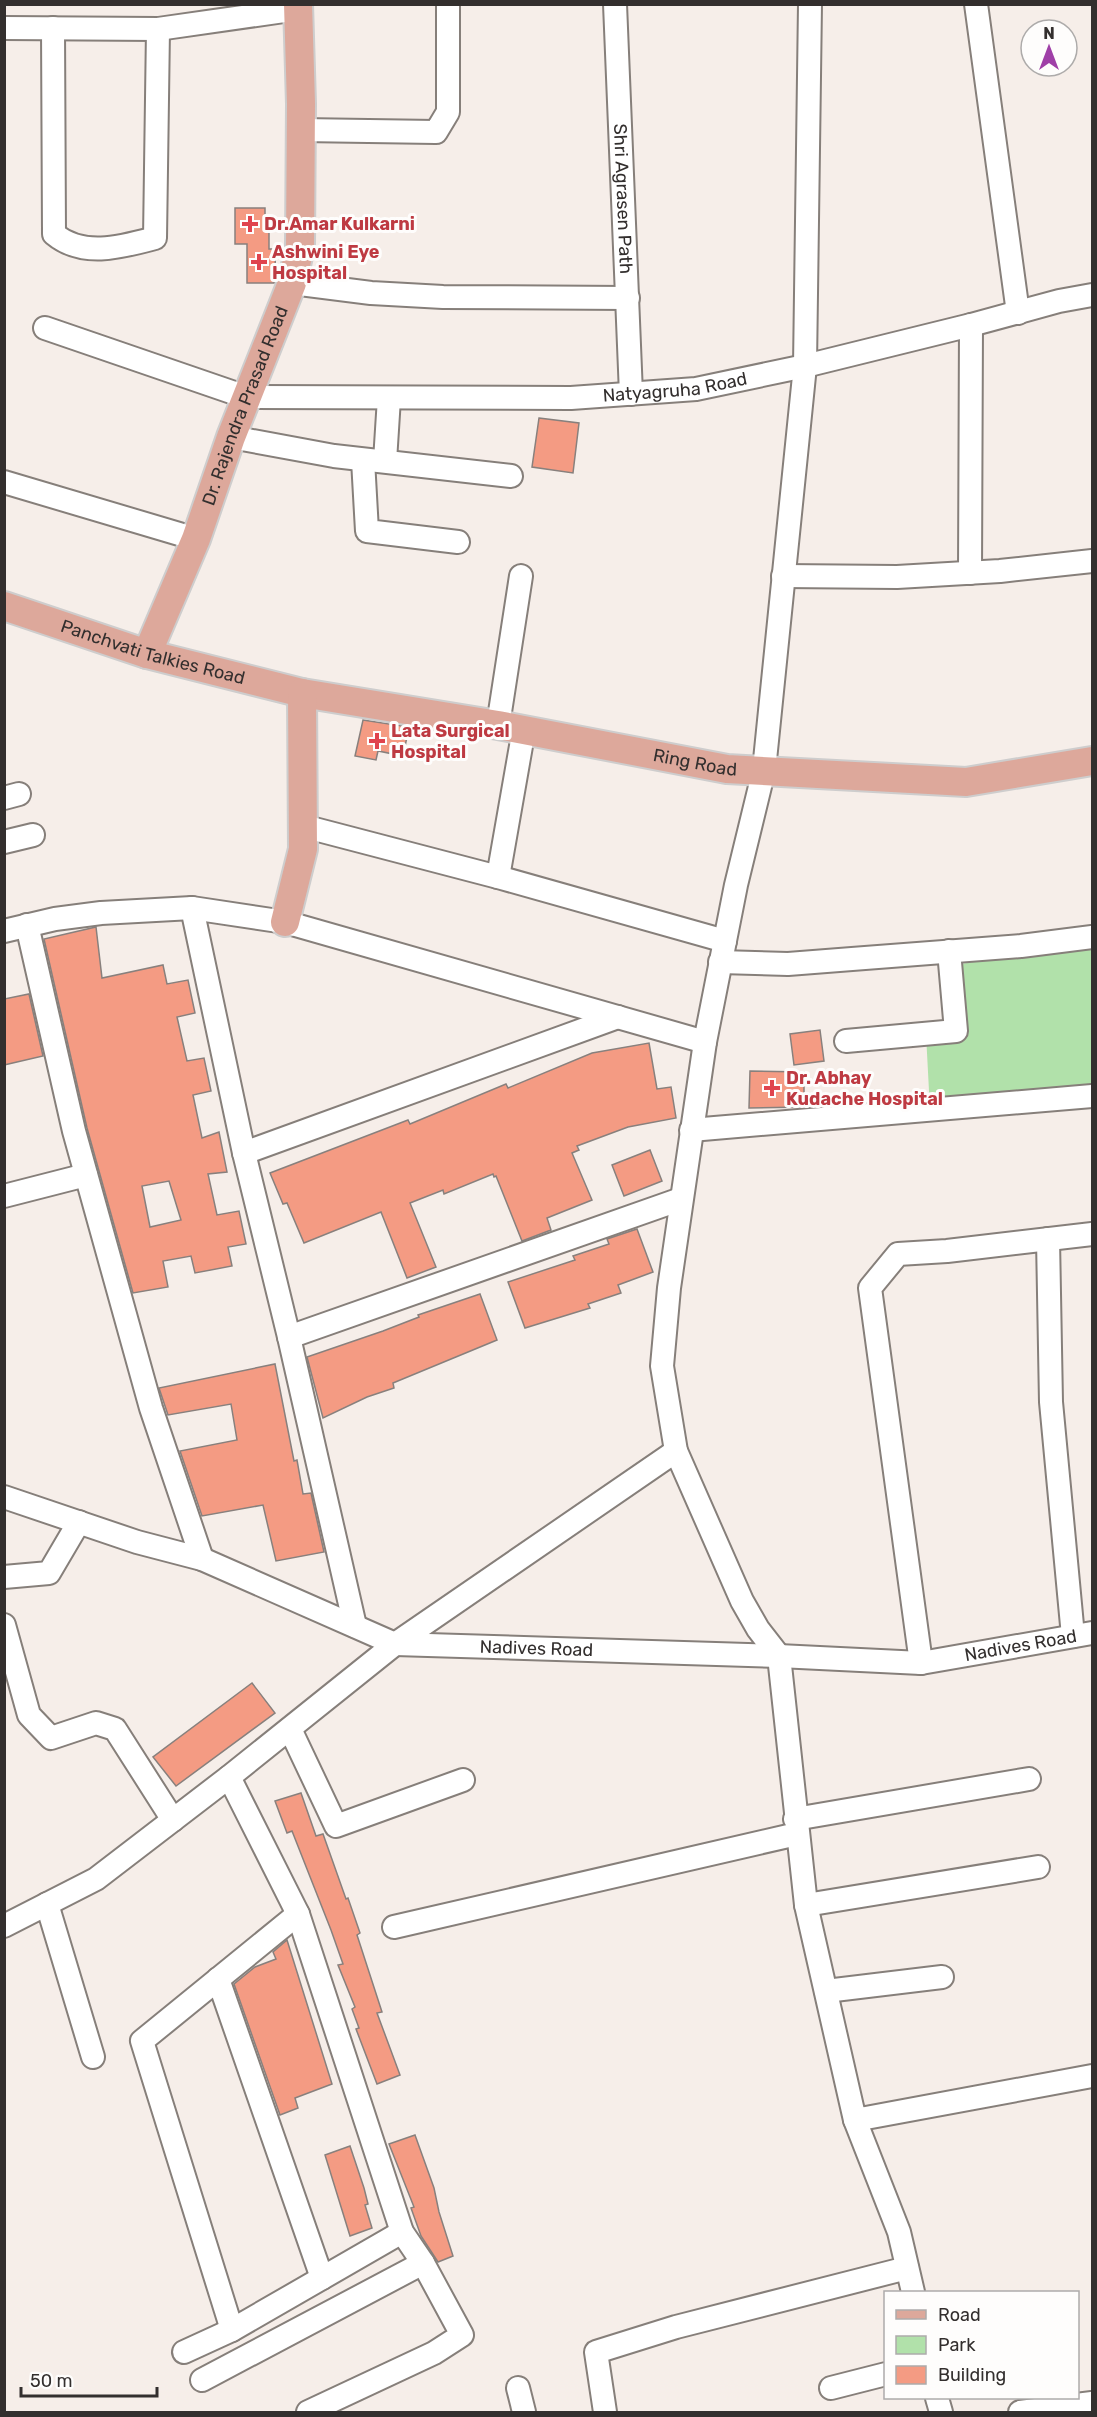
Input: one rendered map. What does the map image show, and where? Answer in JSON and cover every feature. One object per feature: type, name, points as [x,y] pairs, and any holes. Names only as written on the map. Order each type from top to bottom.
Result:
[{"type":"main road","name":"Dr. Rajendra Prasad Road","points":[[147,654],[196,539],[246,397],[292,283],[300,247],[301,130],[298,7]]},
{"type":"main road","name":"Panchvati Talkies Road","points":[[4,606],[147,654],[302,693]]},
{"type":"main road","name":"Ring Road","points":[[302,693],[511,727],[727,769],[966,782],[1092,761]]},
{"type":"main road","points":[[285,922],[303,849],[302,693]]},
{"type":"street","points":[[301,130],[436,132],[448,112],[448,4]]},
{"type":"street","name":"Shri Agrasen Path","points":[[615,4],[631,394]]},
{"type":"street","points":[[810,4],[805,366],[764,770],[722,952],[705,1042],[669,1288],[662,1366],[676,1451],[742,1601],[758,1629],[779,1656],[806,1905],[855,2120],[898,2232],[913,2291]]},
{"type":"street","points":[[976,4],[1018,313]]},
{"type":"street","points":[[4,28],[158,29],[298,7]]},
{"type":"street","points":[[53,28],[54,234],[66,244],[94,250],[155,238],[158,29]]},
{"type":"street","points":[[292,283],[371,293],[443,297],[628,298]]},
{"type":"street","name":"Natyagruha Road","points":[[45,328],[246,397],[572,398],[696,389],[805,366],[1059,301],[1092,295]]},
{"type":"street","points":[[970,573],[971,325]]},
{"type":"street","points":[[388,398],[374,460],[367,531],[458,542]]},
{"type":"street","points":[[231,437],[374,460],[511,476]]},
{"type":"street","points":[[4,482],[196,539]]},
{"type":"street","points":[[783,576],[897,577],[970,573],[1092,561]]},
{"type":"street","points":[[498,877],[521,576]]},
{"type":"street","points":[[303,826],[498,877],[722,952],[788,964],[1021,946],[1092,936]]},
{"type":"street","points":[[4,842],[33,835]]},
{"type":"street","points":[[4,931],[101,913],[192,908],[285,922],[705,1042]]},
{"type":"street","points":[[192,908],[244,1153],[290,1337],[355,1626]]},
{"type":"street","points":[[27,925],[74,1131],[151,1408],[202,1559]]},
{"type":"street","points":[[846,1041],[957,1031],[949,951]]},
{"type":"street","points":[[244,1153],[618,1017]]},
{"type":"street","points":[[691,1130],[1092,1096]]},
{"type":"street","points":[[4,1196],[86,1174]]},
{"type":"street","points":[[290,1337],[681,1199]]},
{"type":"street","points":[[921,1663],[870,1288],[898,1254],[947,1251],[1092,1234]]},
{"type":"street","points":[[1048,1239],[1051,1401],[1083,1634]]},
{"type":"street","points":[[4,1926],[96,1879],[230,1777],[395,1644],[676,1451]]},
{"type":"street","name":"Nadives Road","points":[[4,1497],[137,1542],[202,1559],[395,1644],[779,1656],[921,1663],[1083,1634]]},
{"type":"street","points":[[4,1577],[49,1573],[79,1522]]},
{"type":"street","points":[[4,1625],[29,1715],[51,1738],[96,1723],[115,1729],[173,1820]]},
{"type":"street","points":[[290,1729],[336,1826],[463,1780]]},
{"type":"street","points":[[230,1777],[298,1914],[402,2232],[423,2263],[462,2335],[434,2353],[308,2412]]},
{"type":"street","points":[[394,1927],[796,1826],[1029,1779]]},
{"type":"street","points":[[806,1905],[1038,1867]]},
{"type":"street","points":[[46,1904],[93,2057]]},
{"type":"street","points":[[232,2330],[142,2041],[298,1914]]},
{"type":"street","points":[[826,1991],[942,1977]]},
{"type":"street","points":[[218,1979],[322,2278]]},
{"type":"street","points":[[855,2120],[1092,2076]]},
{"type":"street","points":[[184,2352],[232,2330],[402,2232]]},
{"type":"street","points":[[202,2380],[423,2263]]},
{"type":"street","points":[[605,2412],[596,2352],[676,2327],[907,2268]]},
{"type":"street","points":[[831,2388],[884,2374]]},
{"type":"street","points":[[518,2388],[524,2412]]},
{"type":"street","points":[[1020,2412],[1092,2403]]},
{"type":"green space","points":[[1092,939],[1092,1096],[930,1110],[926,1034],[956,1031],[951,966]]},
{"type":"building","points":[[235,208],[265,208],[265,219],[269,219],[269,249],[276,249],[274,283],[247,283],[247,244],[235,244]]},
{"type":"building","points":[[539,418],[579,423],[573,473],[532,467]]},
{"type":"building","points":[[363,720],[409,727],[403,756],[378,751],[376,760],[355,756]]},
{"type":"building","points":[[96,927],[102,978],[163,965],[167,984],[188,980],[195,1013],[177,1017],[187,1061],[204,1058],[211,1091],[193,1095],[202,1138],[219,1132],[227,1172],[208,1174],[217,1215],[239,1211],[246,1244],[228,1247],[232,1266],[195,1273],[191,1256],[163,1261],[168,1287],[133,1293],[87,1128],[44,939]],"holes":[[[169,1181],[181,1220],[150,1227],[142,1186]]]},
{"type":"building","points":[[29,994],[43,1056],[4,1065],[4,999]]},
{"type":"building","points":[[820,1030],[824,1061],[794,1065],[790,1034]]},
{"type":"building","points":[[649,1043],[657,1089],[671,1087],[676,1118],[628,1127],[577,1146],[579,1150],[572,1153],[592,1200],[547,1218],[551,1230],[522,1241],[496,1176],[494,1177],[493,1174],[444,1194],[443,1190],[410,1203],[436,1267],[407,1278],[381,1212],[304,1243],[287,1203],[283,1204],[270,1173],[408,1120],[410,1124],[506,1084],[508,1088],[592,1053]]},
{"type":"building","points":[[750,1071],[804,1072],[804,1107],[749,1108]]},
{"type":"building","points":[[650,1150],[662,1181],[624,1196],[612,1165]]},
{"type":"building","points":[[637,1229],[653,1272],[618,1285],[621,1293],[588,1304],[590,1308],[525,1328],[508,1282],[575,1260],[573,1256],[609,1244],[607,1239]]},
{"type":"building","points":[[480,1294],[497,1340],[393,1383],[394,1388],[367,1397],[323,1418],[307,1357]]},
{"type":"building","points":[[275,1364],[294,1461],[297,1460],[303,1494],[311,1493],[324,1552],[276,1561],[263,1505],[202,1516],[180,1451],[237,1440],[231,1404],[168,1415],[159,1388]]},
{"type":"building","points":[[252,1683],[275,1713],[176,1786],[153,1757]]},
{"type":"building","points":[[301,1793],[316,1836],[323,1834],[346,1899],[348,1898],[360,1933],[357,1935],[382,2012],[377,2013],[400,2075],[377,2084],[356,2029],[359,2028],[352,2009],[355,2007],[338,1965],[343,1964],[331,1930],[292,1831],[287,1833],[275,1801]]},
{"type":"building","points":[[287,1940],[332,2084],[295,2098],[298,2108],[280,2115],[234,1984],[255,1967],[276,1959],[273,1952]]},
{"type":"building","points":[[415,2135],[434,2188],[453,2256],[438,2262],[421,2236],[411,2208],[414,2207],[389,2144]]},
{"type":"building","points":[[350,2146],[364,2188],[368,2204],[365,2205],[372,2228],[350,2236],[325,2155]]},
{"type":"place","name":"Dr.Amar Kulkarni","points":[[250,224]]},
{"type":"place","name":"Ashwini Eye Hospital","points":[[259,262]]},
{"type":"place","name":"Lata Surgical Hospital","points":[[377,741]]},
{"type":"place","name":"Dr. Abhay Kudache Hospital","points":[[772,1088]]}]
